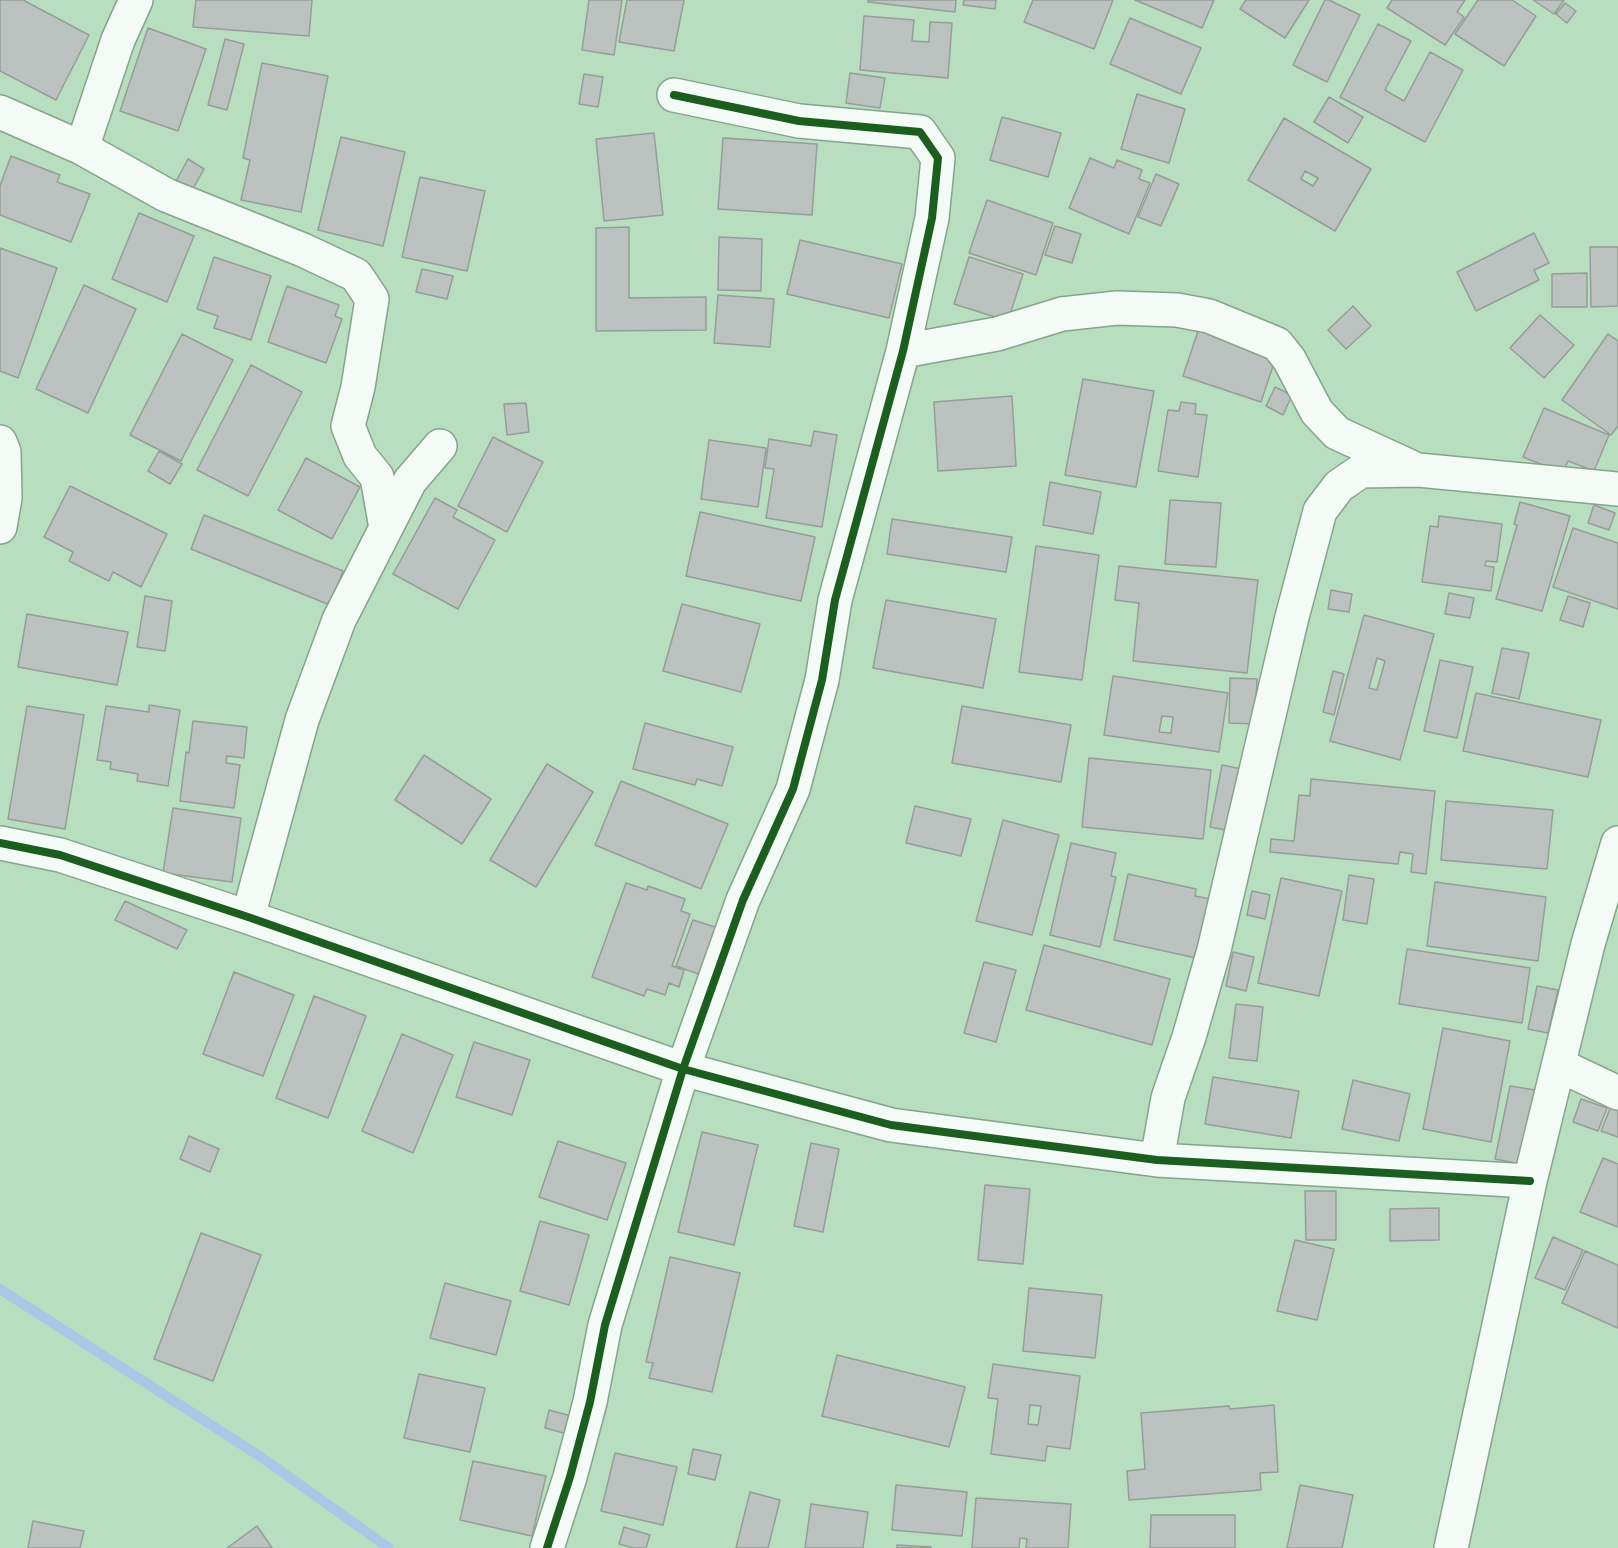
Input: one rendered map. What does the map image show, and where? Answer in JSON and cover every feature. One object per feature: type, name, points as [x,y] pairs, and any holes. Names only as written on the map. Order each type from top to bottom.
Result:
[{"type":"street","points":[[82,148],[118,40],[136,0]]},
{"type":"street","points":[[547,1548],[570,1477],[590,1402],[605,1325],[683,1069],[743,900],[793,789],[822,680],[835,600],[903,351],[932,218],[938,158],[920,132],[799,121],[674,95]]},
{"type":"street","points":[[0,112],[82,148],[166,195],[303,250],[356,275],[372,299],[358,387],[348,426],[360,456],[377,477],[386,528]]},
{"type":"street","points":[[903,351],[997,334],[1062,314],[1117,308],[1177,310],[1209,316],[1277,344],[1289,359],[1317,412],[1337,433],[1418,470]]},
{"type":"street","points":[[0,442],[4,452],[5,498],[0,527]]},
{"type":"street","points":[[248,917],[302,720],[339,620],[410,481],[440,446]]},
{"type":"street","points":[[1157,1160],[1168,1098],[1189,1037],[1214,950],[1320,511],[1339,486],[1361,471],[1418,470],[1618,489]]},
{"type":"street","points":[[0,843],[60,855],[248,917],[683,1069],[891,1125],[1157,1160],[1530,1181]]},
{"type":"street","points":[[1451,1548],[1530,1181],[1588,944],[1618,843]]},
{"type":"street","points":[[1559,1065],[1618,1093]]},
{"type":"building","points":[[0,0],[23,0],[89,35],[56,100],[0,71]]},
{"type":"building","points":[[196,0],[312,0],[309,36],[193,27]]},
{"type":"building","points":[[589,0],[622,0],[614,55],[582,50]]},
{"type":"building","points":[[627,0],[684,0],[674,51],[619,42]]},
{"type":"building","points":[[868,0],[956,0],[955,12],[868,2]]},
{"type":"building","points":[[964,0],[996,0],[995,9],[963,5]]},
{"type":"building","points":[[1033,0],[1113,0],[1094,49],[1024,22]]},
{"type":"building","points":[[1135,0],[1214,0],[1202,28]]},
{"type":"building","points":[[1246,0],[1309,0],[1285,38],[1240,9]]},
{"type":"building","points":[[1325,0],[1360,15],[1327,82],[1293,65]]},
{"type":"building","points":[[1392,0],[1465,0],[1457,12],[1464,17],[1445,45],[1387,8]]},
{"type":"building","points":[[1478,0],[1512,0],[1536,16],[1504,66],[1455,34]]},
{"type":"building","points":[[1533,0],[1564,0],[1554,14]]},
{"type":"building","points":[[1565,3],[1576,11],[1567,23],[1556,14]]},
{"type":"building","points":[[864,16],[914,20],[912,41],[929,42],[930,22],[952,23],[948,78],[860,70]]},
{"type":"building","points":[[1130,18],[1201,48],[1181,94],[1110,64]]},
{"type":"building","points":[[1378,24],[1411,41],[1385,90],[1404,101],[1430,52],[1463,70],[1425,142],[1340,97]]},
{"type":"building","points":[[148,28],[206,49],[178,131],[120,111]]},
{"type":"building","points":[[225,39],[244,44],[227,110],[208,105]]},
{"type":"building","points":[[262,63],[328,76],[301,212],[241,200],[250,160],[243,158]]},
{"type":"building","points":[[850,73],[885,78],[880,108],[846,103]]},
{"type":"building","points":[[584,74],[603,77],[598,107],[579,104]]},
{"type":"building","points":[[1137,94],[1185,109],[1169,163],[1121,149]]},
{"type":"building","points":[[1329,97],[1363,117],[1348,143],[1314,122]]},
{"type":"building","points":[[1002,117],[1061,133],[1048,177],[990,160]]},
{"type":"building","points":[[1284,118],[1371,169],[1335,231],[1248,180]],"holes":[[[1305,171],[1318,178],[1313,186],[1301,179]]]},
{"type":"building","points":[[654,133],[663,215],[604,221],[596,139]]},
{"type":"building","points":[[341,137],[405,152],[383,246],[318,230]]},
{"type":"building","points":[[723,138],[817,144],[812,215],[718,209]]},
{"type":"building","points":[[11,156],[60,175],[57,182],[90,194],[71,242],[0,215],[0,186]]},
{"type":"building","points":[[1090,158],[1114,168],[1117,160],[1142,170],[1139,179],[1150,183],[1129,234],[1069,208]]},
{"type":"building","points":[[188,159],[204,169],[190,194],[174,185]]},
{"type":"building","points":[[1156,174],[1179,184],[1161,226],[1138,217]]},
{"type":"building","points":[[420,177],[485,191],[467,271],[402,257]]},
{"type":"building","points":[[987,200],[1053,223],[1036,275],[969,253]]},
{"type":"building","points":[[139,213],[194,236],[167,302],[112,279]]},
{"type":"building","points":[[1055,226],[1081,234],[1072,263],[1045,255]]},
{"type":"building","points":[[629,227],[629,298],[706,297],[706,330],[596,331],[596,228]]},
{"type":"building","points":[[1534,233],[1549,263],[1534,270],[1539,280],[1476,311],[1457,272]]},
{"type":"building","points":[[719,237],[762,239],[761,291],[718,290]]},
{"type":"building","points":[[800,240],[902,264],[889,318],[787,294]]},
{"type":"building","points":[[1590,247],[1618,247],[1618,306],[1591,307]]},
{"type":"building","points":[[0,248],[57,268],[18,378],[0,371]]},
{"type":"building","points":[[214,257],[271,276],[251,340],[214,328],[218,316],[197,309]]},
{"type":"building","points":[[969,257],[1023,274],[1008,321],[954,304]]},
{"type":"building","points":[[422,269],[453,276],[447,299],[416,292]]},
{"type":"building","points":[[1587,273],[1587,307],[1552,307],[1552,274]]},
{"type":"building","points":[[84,285],[136,309],[88,413],[36,389]]},
{"type":"building","points":[[287,286],[339,305],[335,316],[342,319],[326,363],[268,342]]},
{"type":"building","points":[[718,295],[774,299],[770,347],[714,343]]},
{"type":"building","points":[[1353,306],[1371,326],[1346,349],[1328,330]]},
{"type":"building","points":[[1540,315],[1574,345],[1544,378],[1510,348]]},
{"type":"building","points":[[1200,325],[1278,351],[1261,402],[1183,376]]},
{"type":"building","points":[[182,334],[233,360],[181,461],[130,435]]},
{"type":"building","points":[[1608,334],[1618,341],[1618,426],[1611,435],[1562,400]]},
{"type":"building","points":[[251,365],[302,392],[248,496],[197,470]]},
{"type":"building","points":[[1083,379],[1154,391],[1136,487],[1065,475]]},
{"type":"building","points":[[1275,387],[1292,395],[1283,415],[1266,406]]},
{"type":"building","points":[[1012,396],[1016,466],[938,471],[934,402]]},
{"type":"building","points":[[1181,402],[1196,404],[1195,414],[1207,415],[1198,477],[1158,471],[1168,410],[1179,411]]},
{"type":"building","points":[[526,403],[529,432],[507,435],[504,404]]},
{"type":"building","points":[[1544,408],[1609,435],[1594,471],[1568,461],[1563,473],[1523,457]]},
{"type":"building","points":[[814,431],[837,435],[822,527],[766,518],[774,469],[765,468],[769,439],[811,446]]},
{"type":"building","points":[[493,437],[543,462],[507,532],[458,506]]},
{"type":"building","points":[[709,440],[766,448],[758,507],[701,499]]},
{"type":"building","points":[[159,451],[182,464],[170,484],[148,471]]},
{"type":"building","points":[[306,458],[360,487],[332,539],[278,510]]},
{"type":"building","points":[[1050,482],[1101,492],[1093,534],[1043,525]]},
{"type":"building","points":[[70,486],[167,534],[141,587],[113,572],[109,581],[69,561],[73,552],[44,537]]},
{"type":"building","points":[[435,498],[457,510],[453,517],[495,540],[458,609],[393,574]]},
{"type":"building","points":[[1170,500],[1221,503],[1216,567],[1165,564]]},
{"type":"building","points":[[1520,502],[1570,516],[1542,611],[1496,599],[1517,525],[1514,524]]},
{"type":"building","points":[[1594,505],[1615,513],[1609,530],[1588,523]]},
{"type":"building","points":[[700,512],[815,537],[801,601],[686,576]]},
{"type":"building","points":[[204,515],[343,571],[330,605],[191,549]]},
{"type":"building","points":[[1439,516],[1502,524],[1497,562],[1486,561],[1485,566],[1494,567],[1491,591],[1422,582],[1430,526],[1438,527]]},
{"type":"building","points":[[892,519],[1012,537],[1006,572],[887,554]]},
{"type":"building","points":[[1573,528],[1618,543],[1618,609],[1553,587]]},
{"type":"building","points":[[1036,546],[1099,555],[1082,680],[1019,672]]},
{"type":"building","points":[[1119,566],[1258,580],[1247,673],[1133,661],[1139,603],[1115,600]]},
{"type":"building","points":[[1331,590],[1352,594],[1349,612],[1328,609]]},
{"type":"building","points":[[1449,593],[1474,598],[1470,618],[1445,614]]},
{"type":"building","points":[[145,596],[172,601],[165,651],[137,647]]},
{"type":"building","points":[[1568,596],[1590,603],[1583,627],[1560,620]]},
{"type":"building","points":[[886,600],[996,619],[983,688],[873,668]]},
{"type":"building","points":[[682,604],[760,624],[741,692],[663,671]]},
{"type":"building","points":[[27,614],[128,632],[117,685],[18,667]]},
{"type":"building","points":[[1364,615],[1434,634],[1400,760],[1330,741]],"holes":[[[1377,658],[1385,661],[1377,690],[1369,688]]]},
{"type":"building","points":[[1502,648],[1529,653],[1519,699],[1492,693]]},
{"type":"building","points":[[1440,660],[1473,667],[1457,738],[1424,731]]},
{"type":"building","points":[[1333,671],[1344,674],[1334,715],[1323,712]]},
{"type":"building","points":[[1113,676],[1228,693],[1219,752],[1104,735]],"holes":[[[1162,716],[1173,717],[1171,733],[1159,732]]]},
{"type":"building","points":[[1230,678],[1257,679],[1255,724],[1229,723]]},
{"type":"building","points":[[1476,693],[1601,720],[1588,777],[1463,751]]},
{"type":"building","points":[[149,705],[180,710],[168,786],[137,781],[138,774],[110,769],[111,762],[97,760],[106,706],[149,712]]},
{"type":"building","points":[[27,706],[84,715],[65,829],[8,819]]},
{"type":"building","points":[[962,706],[1071,725],[1061,782],[952,763]]},
{"type":"building","points":[[193,721],[247,727],[244,758],[227,756],[226,763],[240,765],[234,808],[180,801],[186,752],[189,753]]},
{"type":"building","points":[[645,723],[733,747],[722,786],[697,779],[695,785],[633,769]]},
{"type":"building","points":[[424,755],[491,799],[462,844],[395,800]]},
{"type":"building","points":[[1089,758],[1211,770],[1203,839],[1082,827]]},
{"type":"building","points":[[547,764],[593,792],[536,887],[490,860]]},
{"type":"building","points":[[1222,765],[1242,769],[1230,831],[1210,827]]},
{"type":"building","points":[[1311,779],[1435,791],[1426,874],[1411,872],[1413,854],[1400,852],[1398,864],[1270,852],[1271,839],[1294,841],[1299,795],[1310,796]]},
{"type":"building","points":[[621,781],[728,824],[701,889],[595,845]]},
{"type":"building","points":[[1446,801],[1553,810],[1547,869],[1441,860]]},
{"type":"building","points":[[915,806],[971,819],[961,856],[906,843]]},
{"type":"building","points":[[173,808],[241,818],[232,882],[163,873]]},
{"type":"building","points":[[1003,820],[1059,835],[1032,935],[976,921]]},
{"type":"building","points":[[1071,843],[1116,853],[1111,876],[1116,877],[1100,947],[1050,935]]},
{"type":"building","points":[[1128,874],[1196,889],[1195,896],[1210,899],[1196,958],[1114,940]]},
{"type":"building","points":[[1349,875],[1374,879],[1367,924],[1343,920]]},
{"type":"building","points":[[1281,878],[1342,891],[1319,996],[1258,983]]},
{"type":"building","points":[[1435,882],[1546,897],[1538,961],[1427,946]]},
{"type":"building","points":[[626,883],[647,890],[648,886],[685,899],[681,911],[690,914],[672,966],[684,970],[679,987],[669,983],[665,995],[647,989],[644,996],[592,977]]},
{"type":"building","points":[[1252,891],[1270,895],[1265,919],[1247,915]]},
{"type":"building","points":[[125,901],[187,930],[177,949],[115,920]]},
{"type":"building","points":[[693,920],[721,929],[704,976],[676,966]]},
{"type":"building","points":[[1044,945],[1170,979],[1152,1045],[1026,1010]]},
{"type":"building","points":[[1407,949],[1530,968],[1522,1023],[1399,1004]]},
{"type":"building","points":[[1233,952],[1254,957],[1246,991],[1226,986]]},
{"type":"building","points":[[984,962],[1016,970],[996,1042],[964,1033]]},
{"type":"building","points":[[234,972],[294,995],[263,1076],[203,1054]]},
{"type":"building","points":[[1537,986],[1558,990],[1548,1033],[1528,1029]]},
{"type":"building","points":[[314,996],[366,1016],[328,1118],[276,1098]]},
{"type":"building","points":[[1236,1004],[1263,1007],[1257,1061],[1229,1058]]},
{"type":"building","points":[[1443,1028],[1510,1041],[1491,1142],[1423,1129]]},
{"type":"building","points":[[402,1034],[453,1055],[413,1153],[362,1131]]},
{"type":"building","points":[[474,1042],[530,1060],[512,1115],[456,1097]]},
{"type":"building","points":[[1213,1077],[1299,1091],[1291,1138],[1205,1124]]},
{"type":"building","points":[[1353,1080],[1410,1094],[1399,1141],[1342,1129]]},
{"type":"building","points":[[1510,1086],[1535,1090],[1520,1164],[1495,1159]]},
{"type":"building","points":[[1581,1099],[1607,1108],[1598,1131],[1573,1122]]},
{"type":"building","points":[[1613,1101],[1618,1103],[1618,1137],[1601,1131]]},
{"type":"building","points":[[702,1132],[758,1145],[734,1245],[678,1232]]},
{"type":"building","points":[[189,1136],[219,1149],[210,1172],[180,1159]]},
{"type":"building","points":[[558,1141],[626,1163],[607,1220],[539,1197]]},
{"type":"building","points":[[811,1143],[839,1149],[823,1232],[794,1226]]},
{"type":"building","points":[[1603,1158],[1618,1164],[1618,1227],[1580,1212]]},
{"type":"building","points":[[985,1185],[1030,1189],[1023,1264],[978,1260]]},
{"type":"building","points":[[1305,1191],[1336,1191],[1336,1240],[1306,1240]]},
{"type":"building","points":[[1439,1208],[1439,1240],[1390,1241],[1390,1209]]},
{"type":"building","points":[[540,1221],[589,1235],[569,1305],[520,1291]]},
{"type":"building","points":[[201,1233],[261,1255],[213,1381],[154,1359]]},
{"type":"building","points":[[1553,1237],[1583,1250],[1565,1290],[1535,1278]]},
{"type":"building","points":[[1295,1240],[1334,1249],[1317,1320],[1277,1311]]},
{"type":"building","points":[[1585,1251],[1618,1265],[1618,1328],[1562,1303]]},
{"type":"building","points":[[670,1257],[740,1273],[712,1392],[649,1378],[653,1363],[646,1362]]},
{"type":"building","points":[[445,1283],[511,1301],[496,1355],[430,1338]]},
{"type":"building","points":[[1029,1288],[1102,1295],[1095,1358],[1023,1351]]},
{"type":"building","points":[[837,1355],[965,1387],[949,1447],[822,1416]]},
{"type":"building","points":[[993,1364],[1080,1376],[1070,1449],[1047,1446],[1045,1461],[991,1454],[998,1399],[988,1398]],"holes":[[[1030,1405],[1041,1406],[1038,1425],[1028,1424]]]},
{"type":"building","points":[[419,1374],[485,1388],[470,1452],[404,1438]]},
{"type":"building","points":[[1274,1405],[1278,1472],[1260,1473],[1261,1490],[1129,1500],[1127,1471],[1145,1469],[1141,1413]]},
{"type":"building","points":[[549,1410],[575,1417],[571,1435],[545,1428]]},
{"type":"building","points":[[693,1449],[721,1455],[715,1480],[688,1474]]},
{"type":"building","points":[[615,1453],[677,1467],[663,1525],[601,1511]]},
{"type":"building","points":[[473,1461],[546,1476],[532,1536],[460,1520]]},
{"type":"building","points":[[896,1485],[967,1492],[962,1536],[892,1530]]},
{"type":"building","points":[[1300,1485],[1353,1495],[1342,1548],[1287,1548]]},
{"type":"building","points":[[750,1492],[780,1500],[768,1548],[736,1548]]},
{"type":"building","points":[[976,1498],[1071,1504],[1068,1548],[1026,1548],[1027,1539],[1020,1538],[1019,1548],[972,1548]]},
{"type":"building","points":[[811,1504],[868,1512],[863,1548],[805,1548]]},
{"type":"building","points":[[1151,1515],[1235,1515],[1235,1548],[1150,1548]]},
{"type":"building","points":[[33,1521],[84,1531],[80,1548],[28,1548]]},
{"type":"building","points":[[257,1526],[272,1548],[227,1548]]},
{"type":"building","points":[[624,1527],[650,1535],[646,1548],[633,1548],[619,1544]]},
{"type":"building","points":[[897,1545],[931,1547],[931,1548],[897,1548]]},
{"type":"waterway","points":[[0,1289],[261,1457],[389,1548]]},
{"type":"cycle path","points":[[547,1548],[570,1477],[590,1402],[605,1325],[683,1069],[743,900],[793,789],[822,680],[835,600],[903,351],[932,218],[938,158],[920,132],[799,121],[674,95]]},
{"type":"cycle path","points":[[0,843],[60,855],[248,917],[683,1069],[891,1125],[1157,1160],[1530,1181]]}]
